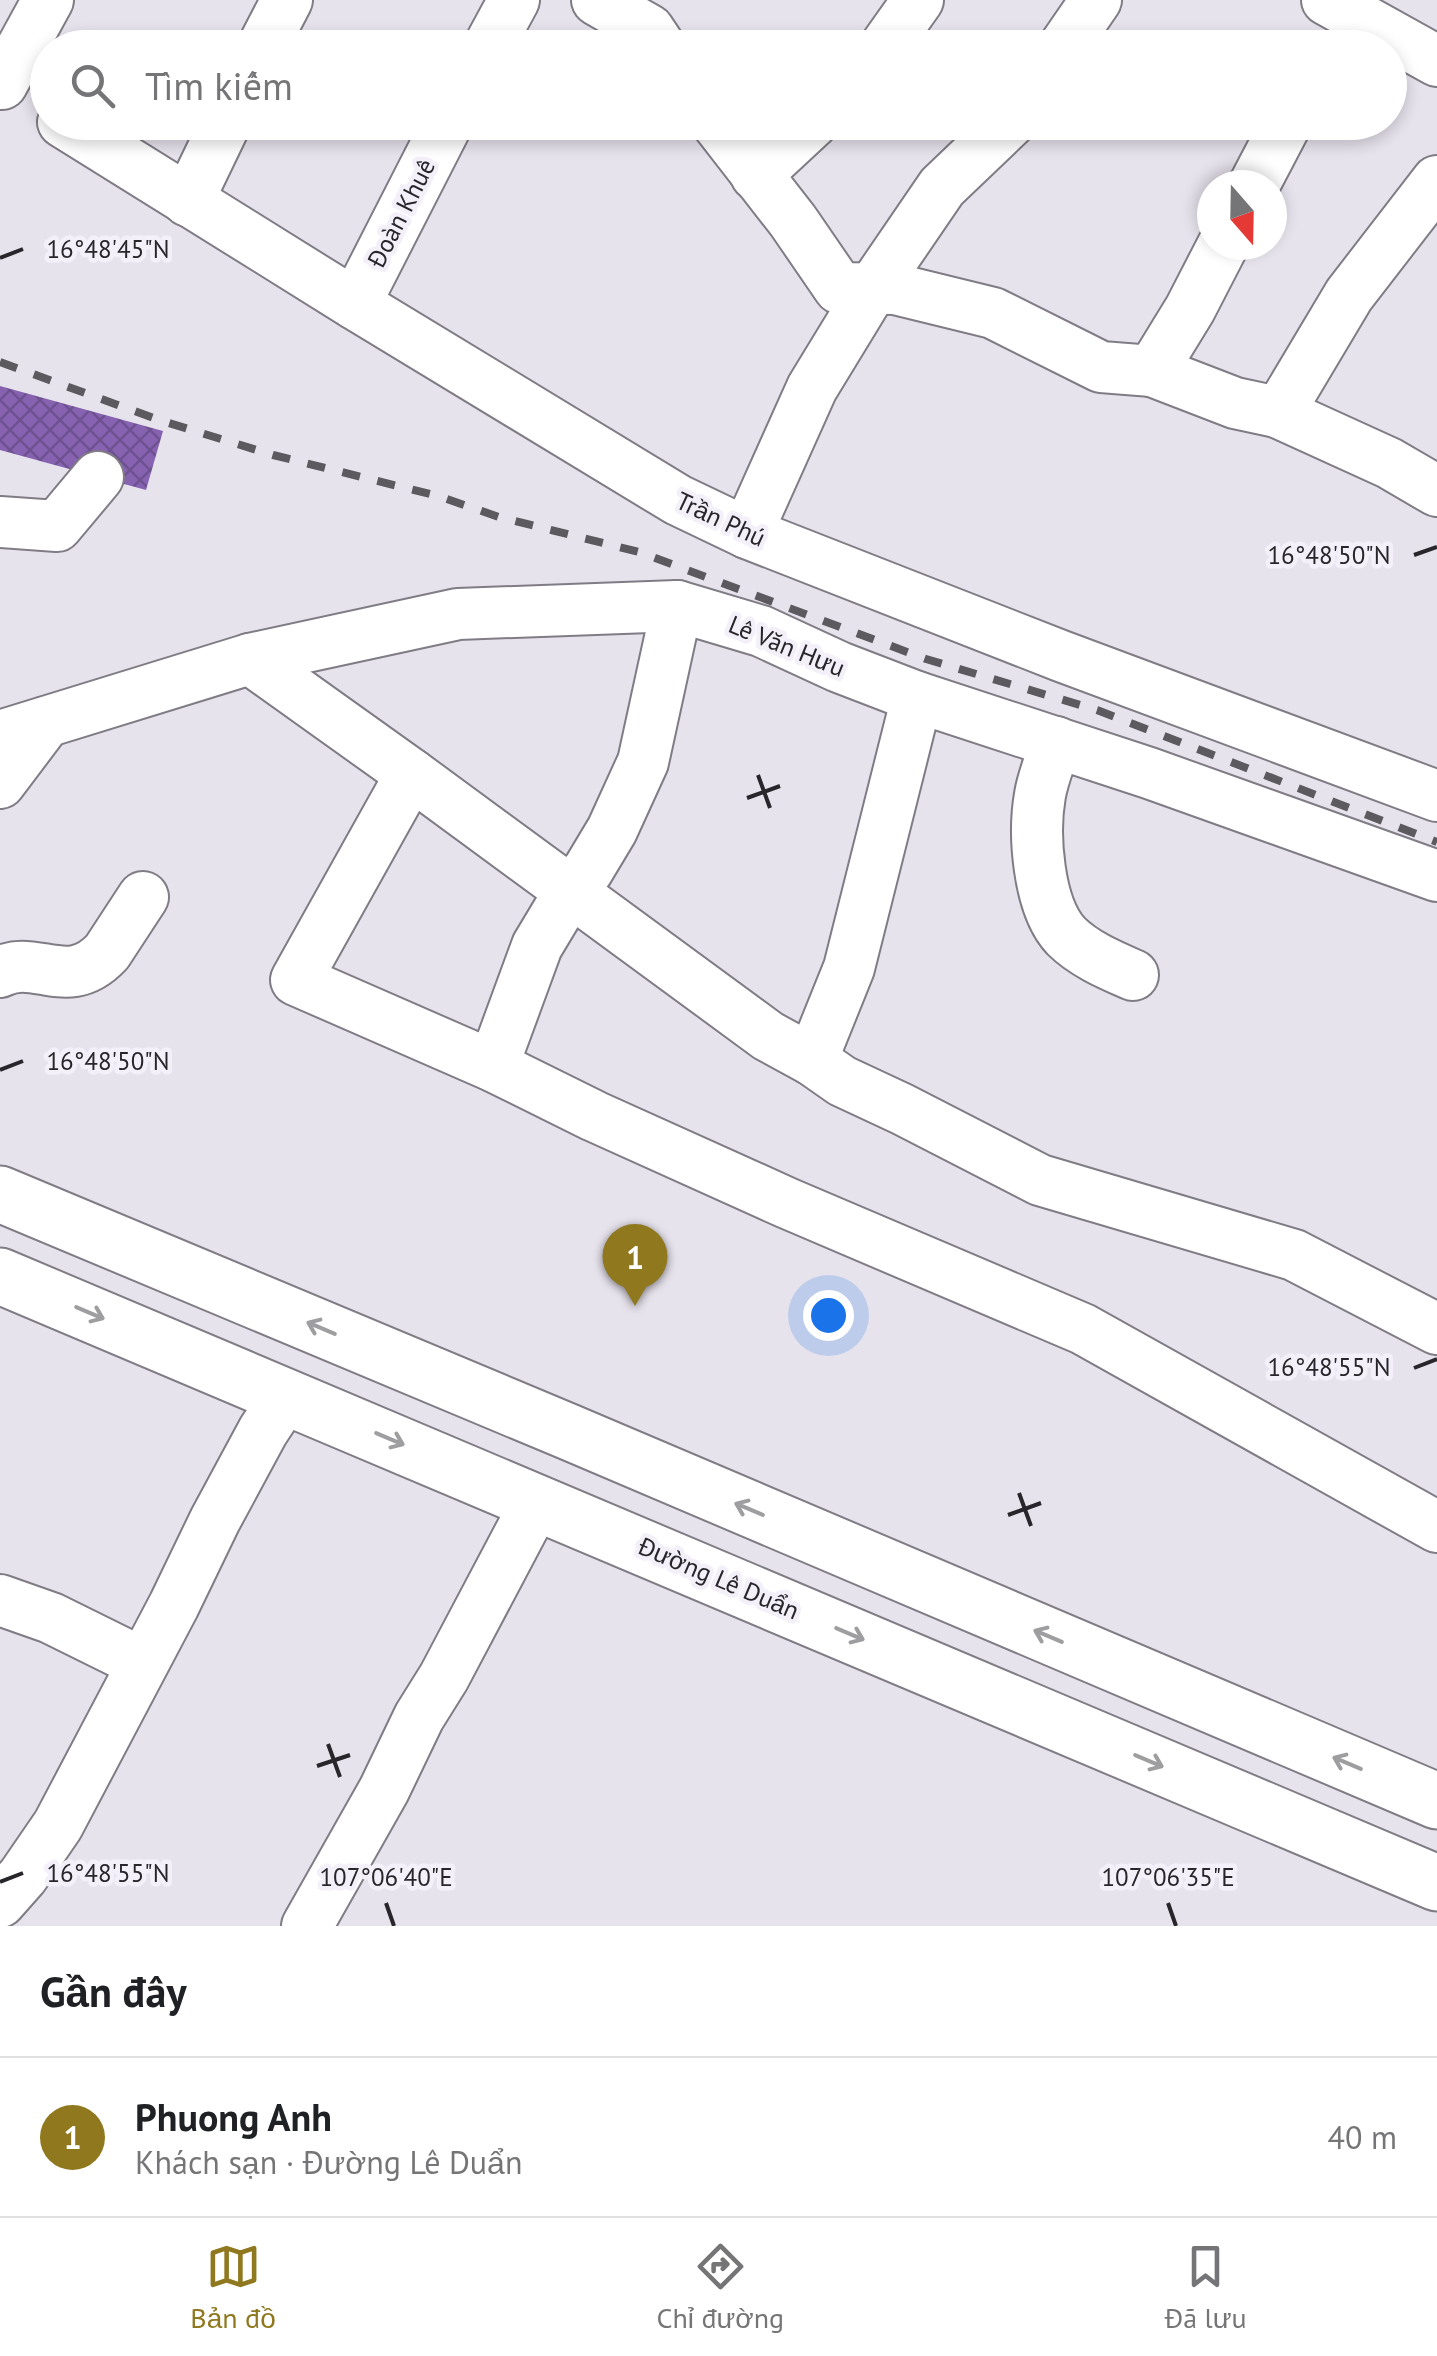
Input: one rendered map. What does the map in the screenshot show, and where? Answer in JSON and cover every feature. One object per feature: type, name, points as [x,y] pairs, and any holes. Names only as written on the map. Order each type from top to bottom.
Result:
[{"type":"highway","points":[[0,1194],[1437,1801]]},
{"type":"highway","name":"Đường Lê Duẩn","points":[[0,1276],[1437,1883]]},
{"type":"highway","points":[[538,1501],[568,1432]]},
{"type":"street","points":[[31,30],[48,0]]},
{"type":"street","points":[[271,30],[286,0]]},
{"type":"street","points":[[498,30],[514,0]]},
{"type":"street","points":[[597,0],[648,30]]},
{"type":"street","points":[[897,30],[918,0]]},
{"type":"street","points":[[1075,30],[1096,0]]},
{"type":"street","points":[[1337,14],[1371,30]]},
{"type":"street","points":[[30,32],[1,84],[30,102]]},
{"type":"street","points":[[1407,47],[1437,61]]},
{"type":"street","name":"Trần Phú","points":[[91,140],[678,500],[748,534],[1437,796]]},
{"type":"street","points":[[188,201],[217,140]]},
{"type":"street","name":"Đoàn Khuê","points":[[354,304],[439,140]]},
{"type":"street","points":[[730,140],[839,288],[895,288],[993,313],[1101,367],[1152,371],[1235,403],[1277,412],[1388,463],[1437,491]]},
{"type":"street","points":[[756,174],[793,140]]},
{"type":"street","points":[[748,534],[812,388],[873,288],[942,187],[991,140]]},
{"type":"street","points":[[1262,170],[1277,140]]},
{"type":"street","points":[[1277,412],[1349,295],[1437,181]]},
{"type":"street","points":[[1152,371],[1215,260]]},
{"type":"street","points":[[0,522],[56,526],[98,477]]},
{"type":"street","points":[[493,1066],[537,946],[612,830],[643,762],[677,606]]},
{"type":"street","name":"Lê Văn Hưu","points":[[23,729],[250,659],[458,614],[677,606],[762,631],[917,697],[1149,772],[1437,876]]},
{"type":"street","points":[[250,659],[768,1036],[842,1081],[1040,1180],[1294,1255],[1437,1329]]},
{"type":"street","points":[[812,1060],[849,968],[917,697]]},
{"type":"street","points":[[0,783],[23,729]]},
{"type":"street","points":[[1056,742],[1040,795],[1038,826],[1049,910],[1069,939],[1101,961],[1133,975]]},
{"type":"street","points":[[411,774],[296,980],[493,1066],[787,1204],[1083,1330],[1437,1527]]},
{"type":"street","points":[[0,972],[7,968],[68,973],[85,969],[107,952],[143,897]]},
{"type":"street","points":[[0,1902],[58,1825],[215,1520],[286,1396]]},
{"type":"street","points":[[307,1926],[538,1501]]},
{"type":"street","points":[[0,1600],[51,1618],[142,1663]]},
{"type":"building","points":[[0,386],[163,431],[146,490],[0,450]]},
{"type":"railway","points":[[0,362],[159,420],[273,455],[639,552],[926,659],[1097,710],[1437,842]]},
{"type":"place","name":"Phuong Anh","points":[[635,1306]]}]
